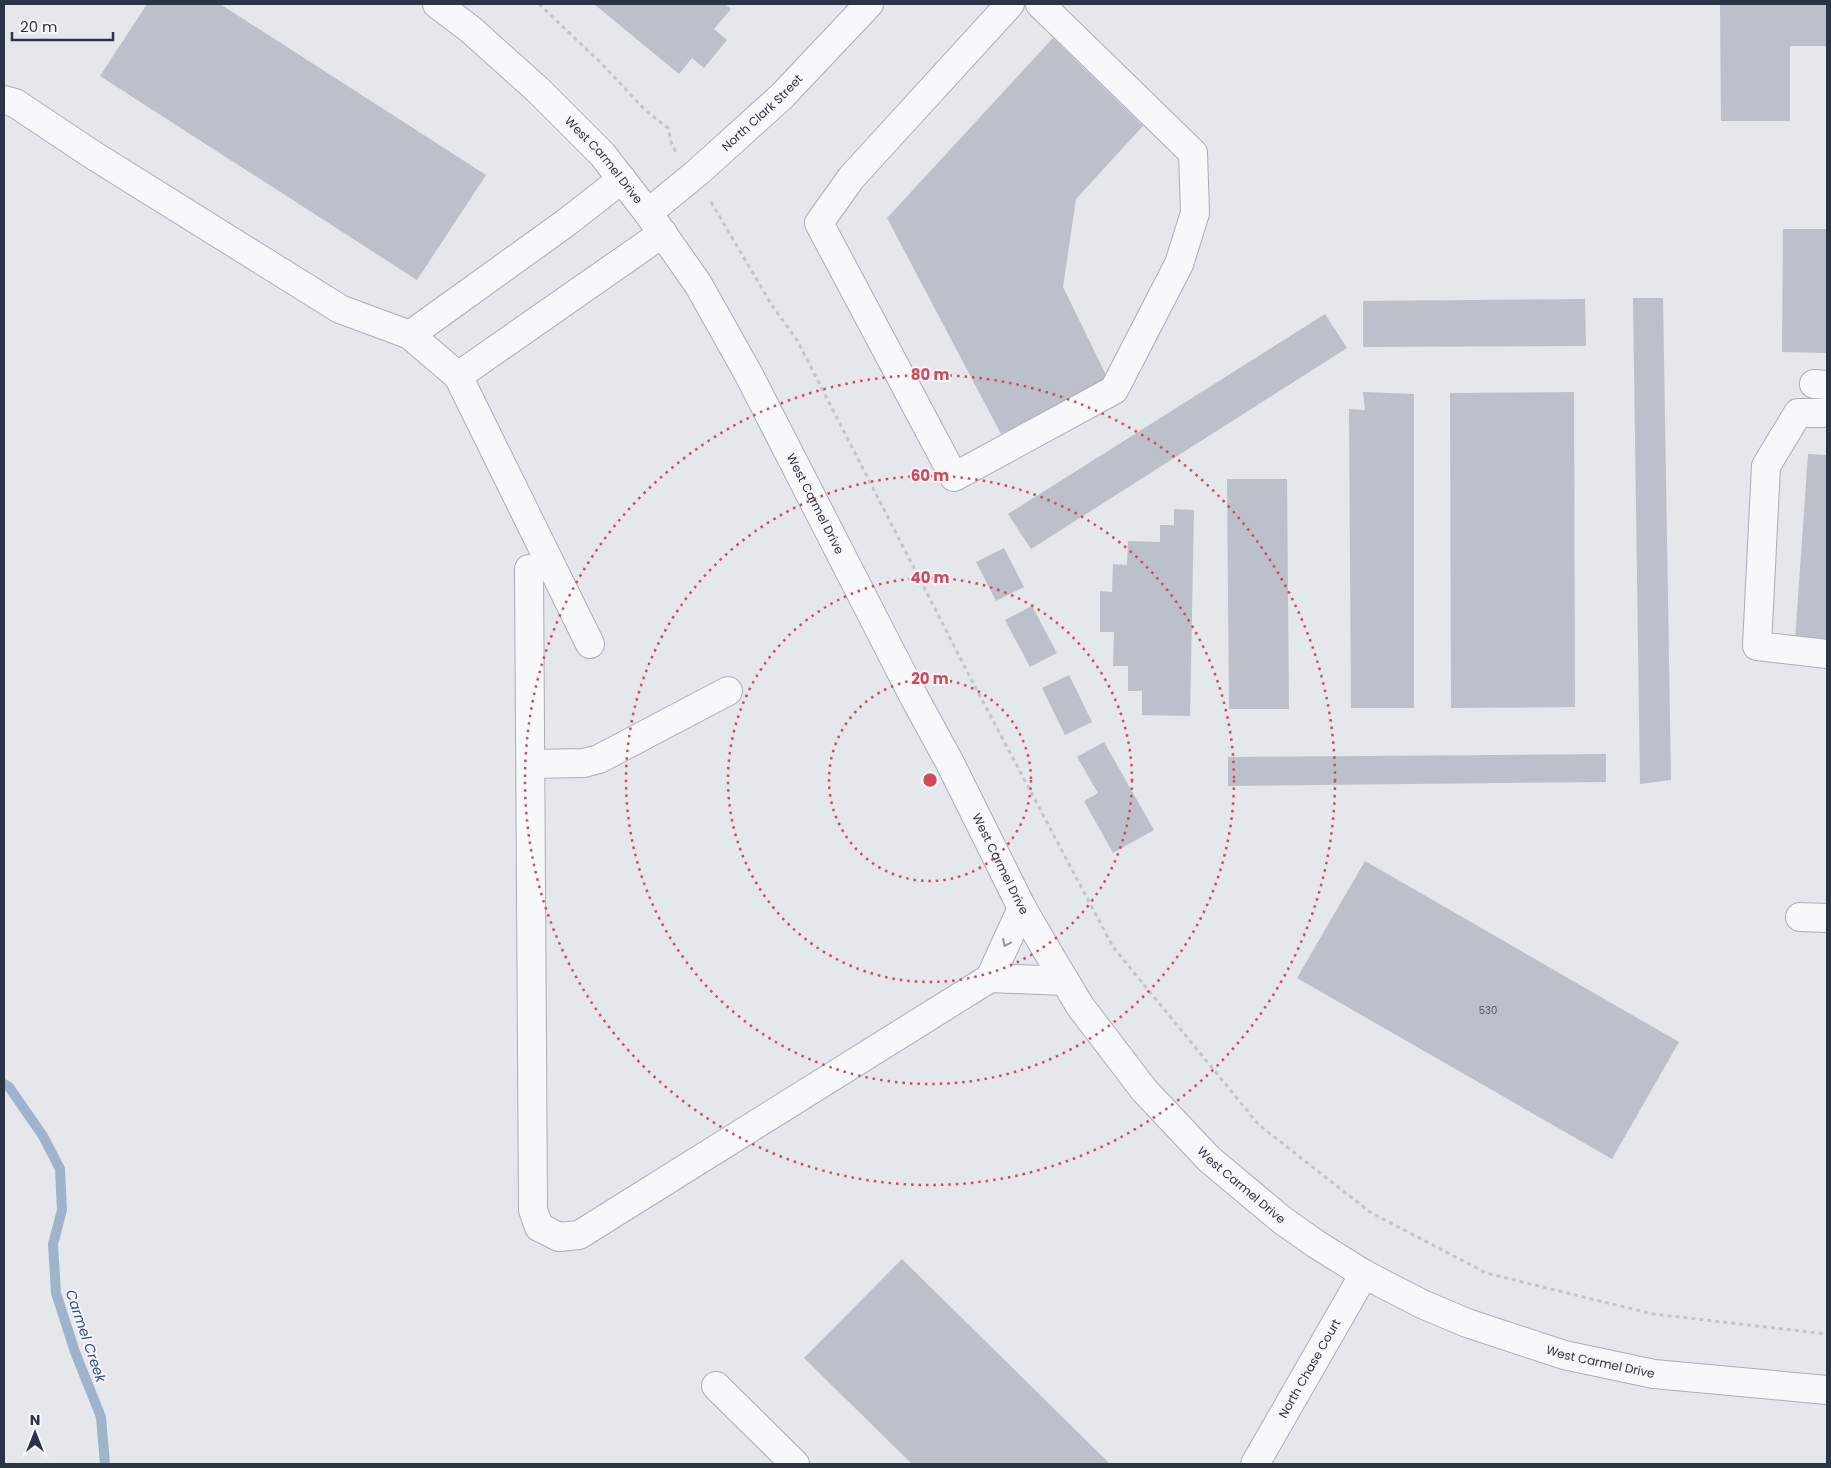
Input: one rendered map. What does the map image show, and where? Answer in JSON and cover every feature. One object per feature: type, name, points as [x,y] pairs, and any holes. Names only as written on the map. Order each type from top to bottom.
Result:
[{"type":"street","name":"West Carmel Drive","points":[[437,4],[470,29],[538,90],[602,154],[656,223],[698,284],[749,375],[914,697],[950,763],[1022,908],[1080,1006],[1144,1090],[1209,1159],[1282,1220],[1316,1244],[1364,1274],[1422,1304],[1467,1323],[1564,1355],[1654,1374],[1827,1390]]},
{"type":"street","name":"North Clark Street","points":[[458,376],[656,223],[693,176],[782,96],[869,4]]},
{"type":"street","points":[[1010,4],[851,178],[819,223],[954,477],[1114,390],[1179,264],[1195,214],[1193,153],[1040,4]]},
{"type":"street","points":[[4,100],[15,103],[101,160],[340,309],[410,335],[458,376],[590,644]]},
{"type":"street","points":[[410,335],[567,222],[622,179]]},
{"type":"street","points":[[1827,413],[1798,413],[1766,466],[1757,646],[1827,654]]},
{"type":"street","points":[[529,569],[533,1210],[539,1227],[559,1237],[579,1235],[990,978],[1022,908]]},
{"type":"street","points":[[531,764],[584,763],[600,758],[728,691]]},
{"type":"street","points":[[1800,917],[1827,918]]},
{"type":"street","points":[[990,978],[1065,981]]},
{"type":"street","name":"North Chase Court","points":[[1255,1464],[1364,1274]]},
{"type":"street","points":[[716,1386],[795,1464]]},
{"type":"path","points":[[539,4],[601,63],[646,111],[668,128],[672,145],[718,212],[773,307],[797,340],[971,679],[1113,947],[1259,1125],[1370,1212],[1486,1273],[1653,1314],[1827,1334]]},
{"type":"building","points":[[147,4],[220,4],[486,175],[417,280],[100,76]]},
{"type":"building","points":[[594,4],[725,4],[731,9],[714,29],[727,40],[704,68],[692,58],[679,74]]},
{"type":"building","points":[[1720,4],[1827,4],[1827,46],[1790,46],[1790,121],[1721,121]]},
{"type":"building","points":[[1053,38],[1143,126],[1076,199],[1063,287],[1108,379],[1001,434],[887,218]]},
{"type":"building","points":[[1783,229],[1827,229],[1827,353],[1782,352]]},
{"type":"building","points":[[1633,298],[1663,298],[1671,780],[1640,784]]},
{"type":"building","points":[[1585,299],[1586,346],[1363,347],[1363,301]]},
{"type":"building","points":[[1325,314],[1347,348],[1031,549],[1008,514]]},
{"type":"building","points":[[1363,392],[1414,394],[1414,708],[1351,708],[1349,409],[1365,410]]},
{"type":"building","points":[[1574,392],[1575,707],[1451,708],[1450,393]]},
{"type":"building","points":[[1808,454],[1827,455],[1827,643],[1795,641]]},
{"type":"building","points":[[1227,479],[1287,479],[1289,709],[1229,709]]},
{"type":"building","points":[[1174,509],[1194,510],[1190,716],[1142,715],[1142,691],[1128,691],[1128,666],[1113,666],[1114,632],[1100,632],[1100,591],[1112,592],[1113,564],[1127,565],[1128,541],[1160,542],[1160,525],[1174,525]]},
{"type":"building","points":[[1004,548],[1024,587],[996,601],[976,562]]},
{"type":"building","points":[[1032,606],[1057,653],[1030,667],[1005,620]]},
{"type":"building","points":[[1069,675],[1092,722],[1065,735],[1042,688]]},
{"type":"building","points":[[1104,742],[1154,830],[1113,853],[1084,801],[1098,793],[1077,757]]},
{"type":"building","points":[[1606,754],[1606,782],[1228,786],[1228,757]]},
{"type":"building","points":[[1365,861],[1679,1042],[1612,1159],[1297,978]]},
{"type":"building","points":[[902,1259],[1110,1464],[912,1464],[804,1358]]},
{"type":"waterway","name":"Carmel Creek","points":[[4,1084],[9,1087],[43,1136],[60,1169],[62,1210],[53,1244],[56,1293],[75,1352],[101,1417],[105,1464]]}]
